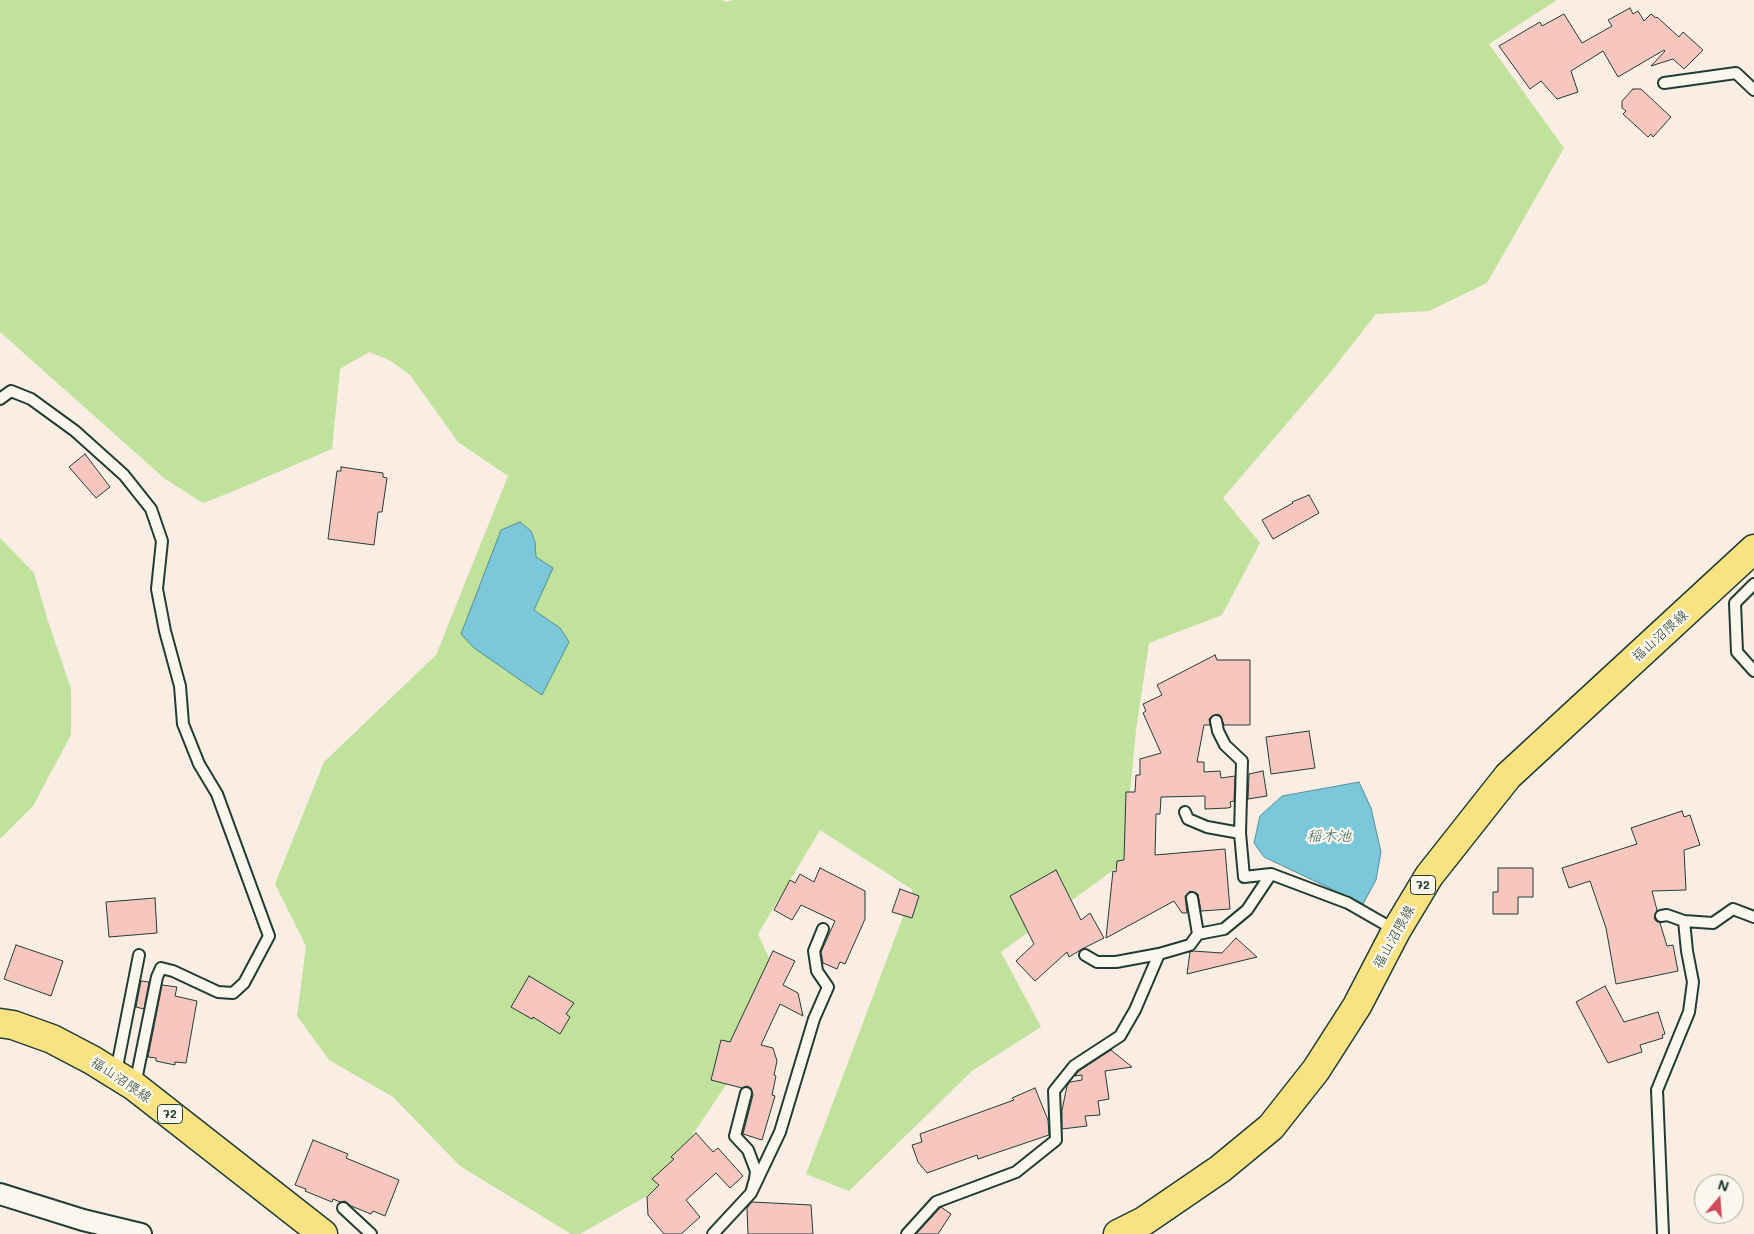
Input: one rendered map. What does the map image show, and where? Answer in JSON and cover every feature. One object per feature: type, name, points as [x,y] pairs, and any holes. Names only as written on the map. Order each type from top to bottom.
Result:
[{"type":"main road","name":"福山沼隈線","points":[[1118,1234],[1144,1220],[1220,1169],[1271,1126],[1316,1070],[1357,1006],[1396,930],[1428,876],[1508,776],[1754,549]]},
{"type":"main road","name":"福山沼隈線","points":[[0,1023],[13,1025],[52,1039],[125,1080],[323,1234]]},
{"type":"street","points":[[0,1194],[83,1220],[141,1234]]},
{"type":"lane","points":[[1664,83],[1736,73],[1754,90]]},
{"type":"lane","points":[[0,399],[11,391],[31,399],[75,431],[124,475],[151,509],[162,541],[156,589],[180,686],[182,724],[199,764],[217,794],[269,936],[244,983],[233,993],[218,992],[173,971],[161,968],[125,1080]]},
{"type":"lane","points":[[1754,584],[1735,603],[1737,652],[1754,671]]},
{"type":"lane","points":[[1216,721],[1218,731],[1225,745],[1242,761],[1240,834],[1244,877],[1272,874],[1348,903],[1396,930]]},
{"type":"lane","points":[[1185,812],[1188,819],[1194,822],[1207,827],[1240,834]]},
{"type":"lane","points":[[1085,955],[1097,962],[1116,962],[1159,954],[1190,945],[1198,934],[1224,929],[1247,910],[1272,874]]},
{"type":"lane","points":[[1192,898],[1198,934]]},
{"type":"lane","points":[[1661,916],[1667,915],[1684,921],[1713,922],[1733,909],[1754,917]]},
{"type":"lane","points":[[1663,1234],[1657,1090],[1689,1012],[1693,982],[1686,951],[1684,921]]},
{"type":"lane","points":[[713,1234],[751,1193],[780,1132],[814,1019],[828,986],[817,971],[814,951],[823,929]]},
{"type":"lane","points":[[908,1234],[936,1202],[1016,1172],[1056,1140],[1054,1091],[1074,1066],[1120,1036],[1136,1010],[1159,954]]},
{"type":"lane","points":[[125,1080],[139,955]]},
{"type":"lane","points":[[746,1093],[736,1136],[748,1150],[756,1171],[751,1193]]},
{"type":"lane","points":[[343,1208],[371,1234]]},
{"type":"green space","points":[[0,0],[721,0],[727,2],[733,0],[1557,0],[1489,44],[1564,148],[1487,283],[1429,311],[1376,314],[1329,374],[1223,498],[1260,543],[1222,615],[1149,643],[1136,731],[1123,863],[1001,952],[1041,1027],[972,1071],[849,1191],[806,1174],[913,890],[820,830],[758,934],[774,969],[728,1082],[654,1192],[580,1234],[571,1234],[460,1166],[393,1097],[329,1060],[297,1016],[306,946],[275,884],[324,762],[436,655],[508,476],[458,442],[410,375],[391,361],[369,352],[340,369],[332,449],[203,503],[165,479],[0,332]]},
{"type":"green space","points":[[0,538],[34,573],[71,689],[71,735],[33,806],[0,839]]},
{"type":"water","points":[[520,522],[531,531],[535,542],[536,557],[553,568],[534,610],[560,628],[569,642],[542,695],[474,648],[461,634],[501,530]]},
{"type":"water","name":"稲木池","points":[[1359,782],[1371,808],[1381,852],[1376,880],[1363,904],[1264,857],[1254,843],[1260,816],[1282,796]]},
{"type":"building","points":[[1630,8],[1633,14],[1638,11],[1644,21],[1651,14],[1657,17],[1679,37],[1683,32],[1703,50],[1684,69],[1673,59],[1651,66],[1664,50],[1618,77],[1603,51],[1571,71],[1578,92],[1557,99],[1541,81],[1530,89],[1499,46],[1540,22],[1542,26],[1564,14],[1582,43],[1612,26],[1608,20]]},
{"type":"building","points":[[1633,89],[1641,89],[1671,117],[1653,137],[1651,134],[1648,137],[1623,114],[1626,111],[1622,108],[1622,101]]},
{"type":"building","points":[[85,454],[110,487],[96,498],[69,467]]},
{"type":"building","points":[[341,467],[383,473],[383,477],[387,478],[382,512],[378,512],[374,545],[328,539],[337,471],[341,471]]},
{"type":"building","points":[[1309,495],[1319,513],[1273,539],[1262,520],[1292,502]]},
{"type":"building","points":[[1215,655],[1217,660],[1250,660],[1250,725],[1224,725],[1221,716],[1218,714],[1212,716],[1209,719],[1210,725],[1204,725],[1197,762],[1204,762],[1204,772],[1220,771],[1221,778],[1235,776],[1234,801],[1230,802],[1231,807],[1228,808],[1205,809],[1205,796],[1161,797],[1160,814],[1156,814],[1155,855],[1225,849],[1230,909],[1201,911],[1198,894],[1190,891],[1185,896],[1187,913],[1182,913],[1174,901],[1106,938],[1113,871],[1116,872],[1117,861],[1124,860],[1126,792],[1135,792],[1136,775],[1140,775],[1140,759],[1161,753],[1143,713],[1146,711],[1143,704],[1162,695],[1157,685]]},
{"type":"building","points":[[1309,731],[1315,768],[1271,774],[1266,737]]},
{"type":"building","points":[[1263,771],[1267,796],[1248,799],[1249,774]]},
{"type":"building","points":[[1682,811],[1684,817],[1690,815],[1700,845],[1684,850],[1686,890],[1652,891],[1657,910],[1654,918],[1660,923],[1667,946],[1673,945],[1678,971],[1616,984],[1606,928],[1590,881],[1569,888],[1562,868],[1637,844],[1631,828]]},
{"type":"building","points":[[820,868],[865,891],[865,919],[845,964],[840,962],[837,969],[823,963],[821,952],[835,921],[801,905],[792,920],[774,910],[790,880],[795,883],[800,874],[814,882]]},
{"type":"building","points":[[1498,868],[1533,868],[1533,897],[1518,897],[1518,914],[1493,914],[1493,892],[1498,892]]},
{"type":"building","points":[[1056,870],[1081,920],[1090,913],[1104,938],[1069,957],[1067,952],[1035,981],[1016,961],[1034,944],[1010,896]]},
{"type":"building","points":[[900,889],[919,896],[912,918],[892,912]]},
{"type":"building","points":[[155,898],[157,933],[109,937],[106,902]]},
{"type":"building","points":[[1236,938],[1257,957],[1187,974],[1190,952],[1222,953]]},
{"type":"building","points":[[16,945],[63,961],[51,996],[4,979]]},
{"type":"building","points":[[773,951],[795,961],[783,985],[798,993],[803,1016],[780,1004],[761,1045],[773,1048],[777,1061],[772,1095],[775,1096],[762,1140],[743,1134],[753,1095],[751,1088],[747,1086],[742,1088],[711,1080],[721,1040],[730,1042]]},
{"type":"building","points":[[529,976],[574,1003],[566,1014],[570,1017],[560,1034],[533,1017],[532,1019],[511,1007]]},
{"type":"building","points":[[141,981],[149,982],[144,1009],[136,1007]]},
{"type":"building","points":[[162,985],[177,987],[175,996],[197,1001],[186,1063],[175,1062],[175,1065],[156,1061],[156,1058],[148,1057]]},
{"type":"building","points":[[1605,986],[1624,1022],[1658,1012],[1665,1034],[1662,1035],[1663,1038],[1640,1045],[1642,1052],[1608,1063],[1576,1002]]},
{"type":"building","points":[[1111,1050],[1132,1067],[1105,1071],[1109,1099],[1098,1101],[1100,1115],[1085,1116],[1087,1126],[1062,1129],[1062,1110],[1067,1086],[1070,1082],[1082,1080],[1082,1075],[1075,1076],[1079,1071]]},
{"type":"building","points":[[1035,1088],[1048,1120],[1049,1135],[978,1159],[977,1155],[927,1173],[918,1162],[912,1145],[922,1142],[920,1134],[1014,1100],[1012,1098]]},
{"type":"building","points":[[696,1133],[713,1152],[718,1148],[743,1176],[730,1188],[716,1173],[686,1200],[700,1217],[681,1234],[664,1234],[648,1215],[647,1197],[659,1185],[652,1179],[674,1159],[671,1157]]},
{"type":"building","points":[[313,1140],[348,1154],[346,1158],[399,1180],[385,1216],[373,1211],[371,1214],[351,1206],[345,1201],[340,1202],[333,1199],[332,1202],[295,1185]]},
{"type":"building","points":[[752,1202],[811,1205],[813,1234],[748,1234],[747,1208]]},
{"type":"building","points":[[941,1207],[951,1214],[938,1234],[916,1234]]}]
